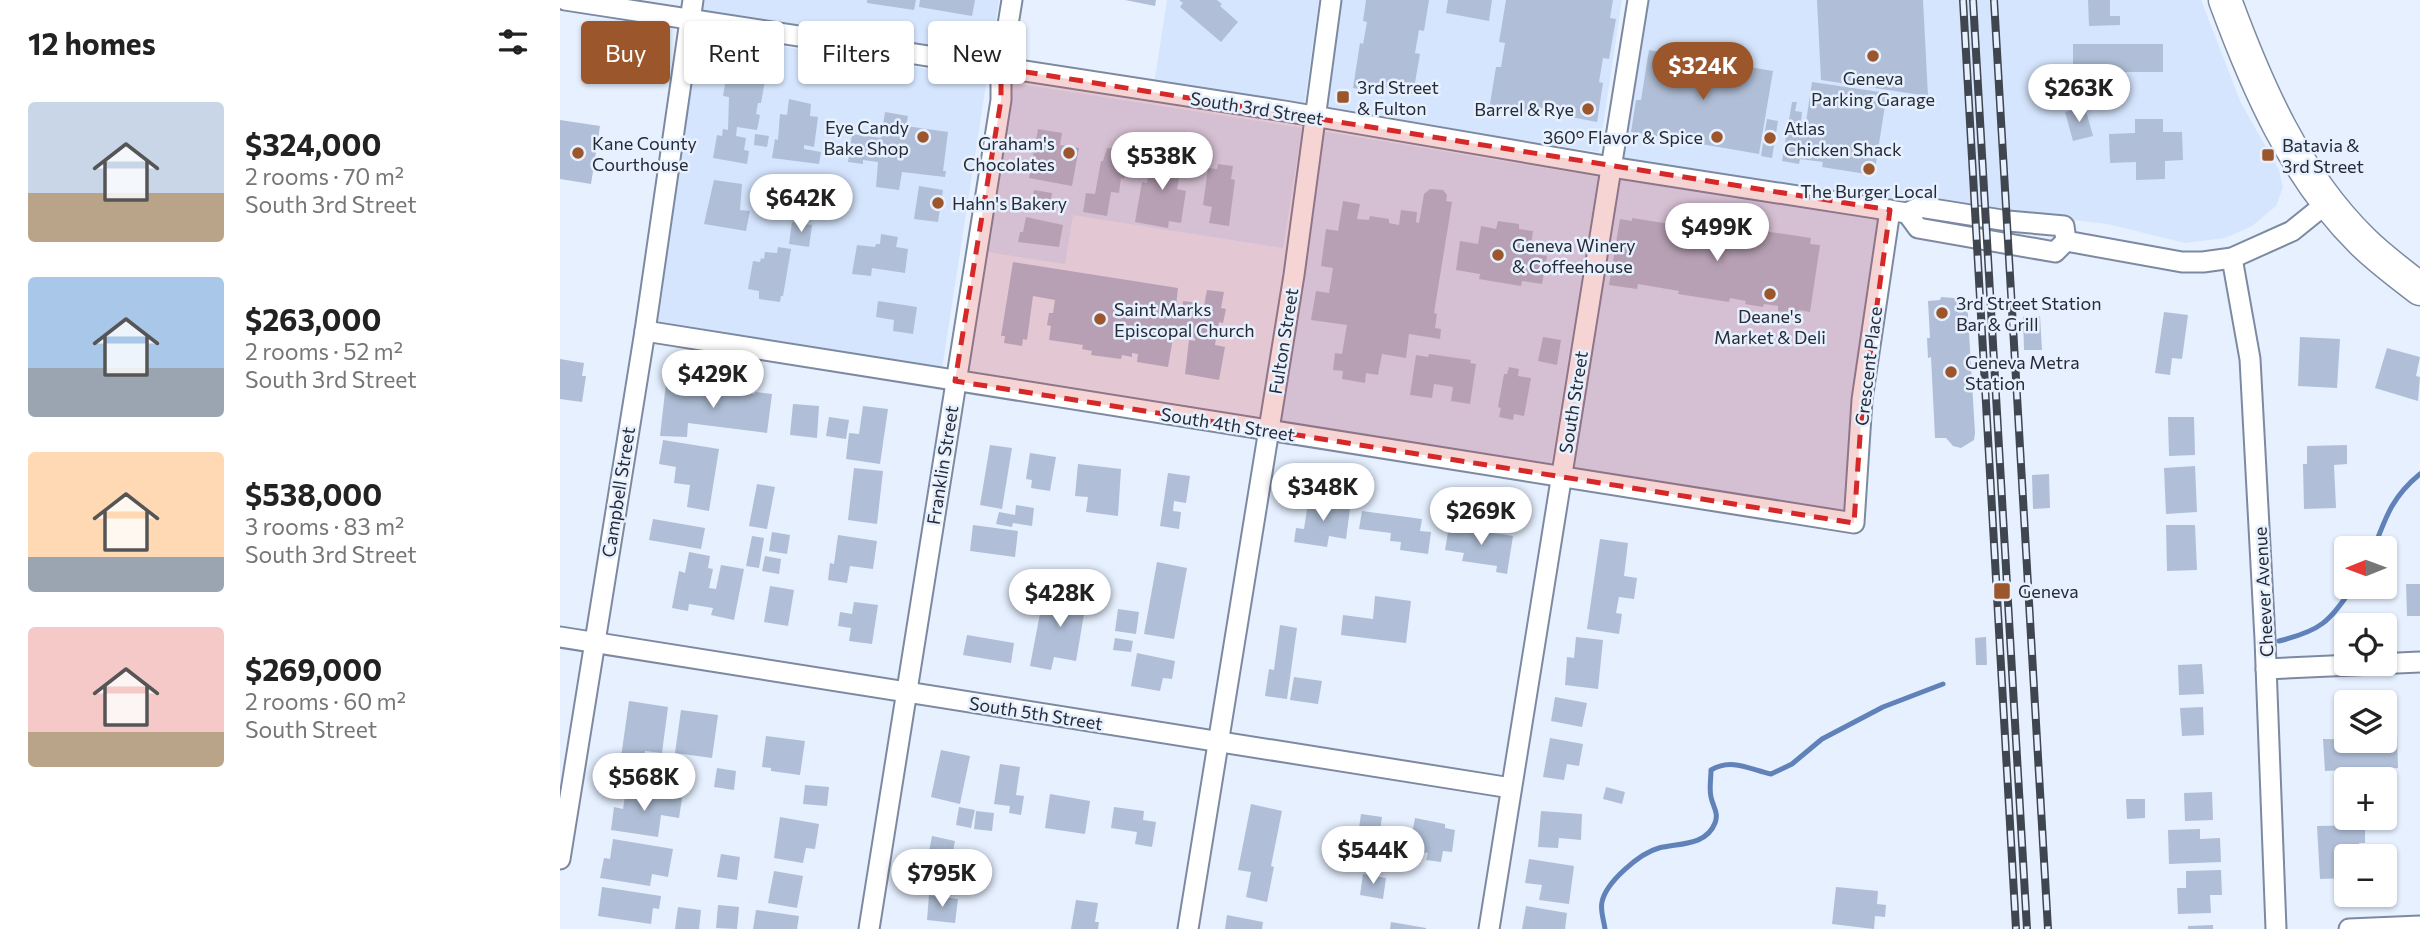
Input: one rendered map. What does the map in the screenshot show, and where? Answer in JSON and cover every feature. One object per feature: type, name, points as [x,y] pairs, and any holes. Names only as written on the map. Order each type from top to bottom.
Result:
[{"type":"main road","points":[[2225,0],[2274,119],[2328,202],[2363,242],[2420,289]]},
{"type":"street","name":"South 3rd Street","points":[[565,0],[692,10],[928,54]]},
{"type":"street","name":"Franklin Street","points":[[1009,21],[1012,0]]},
{"type":"street","name":"Fulton Street","points":[[1188,929],[1294,275],[1331,0]]},
{"type":"street","name":"South Street","points":[[1489,929],[1638,0]]},
{"type":"street","name":"Campbell Street","points":[[560,859],[645,331],[692,10]]},
{"type":"street","name":"South 3rd Street","points":[[1026,72],[1898,211],[1918,228],[2054,253],[2066,242],[2182,262],[2232,257],[2292,231],[2328,202]]},
{"type":"street","name":"Franklin Street","points":[[869,929],[1001,100],[1001,84]]},
{"type":"street","name":"Crescent Place","points":[[1854,523],[1862,400],[1898,211]]},
{"type":"street","name":"Cheever Avenue","points":[[2232,257],[2250,359],[2276,929]]},
{"type":"street","name":"South 4th Street","points":[[645,331],[1854,523]]},
{"type":"street","name":"South 5th Street","points":[[560,637],[1511,788]]},
{"type":"street","points":[[2266,669],[2420,663]]},
{"type":"street","points":[[2349,929],[2420,926]]},
{"type":"highlighted area","points":[[1001,68],[1890,210],[1861,422],[1854,523],[955,381],[1001,100]]},
{"type":"shaded area","points":[[697,0],[999,0],[996,21],[928,21],[928,48],[914,46],[914,21],[798,21],[798,27],[784,25],[784,21],[758,21],[695,11]]},
{"type":"shaded area","points":[[1167,0],[1319,0],[1304,106],[1154,84]]},
{"type":"shaded area","points":[[1337,0],[1622,0],[1599,152],[1320,109]]},
{"type":"shaded area","points":[[1641,0],[2201,0],[2241,103],[2279,170],[2283,187],[2276,206],[2252,226],[2225,238],[2185,243],[2108,224],[2001,212],[1965,203],[1941,204],[1892,194],[1855,416],[1848,518],[1567,471]]},
{"type":"shaded area","points":[[784,47],[798,49],[798,84],[914,84],[914,67],[928,69],[928,84],[986,84],[942,369],[649,323],[686,84],[784,84]]},
{"type":"shaded area","points":[[1007,84],[1302,128],[1283,248],[1073,215],[1065,264],[981,251]]},
{"type":"shaded area","points":[[1321,131],[1598,177],[1551,465],[1273,420]]},
{"type":"building","points":[[867,0],[916,0],[914,10],[867,3]]},
{"type":"building","points":[[920,0],[975,0],[972,16],[919,7]]},
{"type":"building","points":[[1125,0],[1156,0],[1155,6]]},
{"type":"building","points":[[1179,0],[1217,0],[1238,22],[1221,42],[1180,7],[1183,3]]},
{"type":"building","points":[[1366,0],[1429,0],[1424,31],[1419,30],[1415,53],[1420,54],[1413,94],[1377,85],[1376,92],[1353,88],[1360,43],[1363,44],[1367,22],[1363,21]]},
{"type":"building","points":[[1448,0],[1492,0],[1489,21],[1446,13]]},
{"type":"building","points":[[1506,0],[1613,0],[1610,18],[1616,19],[1609,59],[1603,58],[1599,82],[1603,83],[1597,122],[1535,107],[1533,115],[1523,113],[1522,116],[1489,110],[1496,67],[1501,67],[1505,43],[1499,42]]},
{"type":"building","name":"Geneva Parking Garage","points":[[1817,0],[1923,0],[1928,96],[1821,80]]},
{"type":"building","points":[[2088,0],[2110,0],[2110,16],[2120,16],[2120,25],[2089,26]]},
{"type":"building","points":[[2073,44],[2163,44],[2163,72],[2073,72]]},
{"type":"building","points":[[1649,50],[1773,71],[1759,154],[1631,132],[1636,100],[1641,100]]},
{"type":"building","points":[[1812,82],[1887,93],[1875,169],[1866,174],[1822,167],[1823,162],[1800,159],[1799,164],[1782,161],[1792,102],[1797,102],[1795,111],[1802,112],[1801,121],[1806,122]]},
{"type":"building","points":[[725,84],[764,84],[756,114],[760,115],[757,130],[737,127],[736,136],[746,138],[744,150],[749,151],[747,164],[713,158],[717,135],[722,136],[723,129],[728,130],[729,97],[723,96]]},
{"type":"building","points":[[789,99],[811,104],[810,116],[818,117],[814,147],[804,145],[804,149],[821,152],[819,164],[772,158],[775,139],[778,140],[780,114],[787,115]]},
{"type":"building","points":[[2085,107],[2093,136],[2073,141],[2065,112]]},
{"type":"building","points":[[885,112],[908,116],[906,126],[948,132],[943,171],[946,171],[945,177],[902,172],[899,190],[876,187],[878,162],[848,162],[852,134],[881,138]]},
{"type":"building","name":"Atlas Chicken Shack","points":[[1767,119],[1778,121],[1772,158],[1761,156]]},
{"type":"building","points":[[2135,119],[2163,119],[2163,132],[2182,132],[2183,160],[2165,161],[2165,179],[2136,180],[2136,162],[2110,163],[2109,134],[2135,133]]},
{"type":"building","name":"Kane County Courthouse","points":[[560,120],[600,126],[591,184],[560,179]]},
{"type":"building","points":[[1038,129],[1062,133],[1060,145],[1079,148],[1072,186],[1029,178]]},
{"type":"building","points":[[755,134],[769,136],[767,147],[754,145]]},
{"type":"building","points":[[1107,148],[1129,151],[1127,176],[1121,178],[1119,193],[1111,192],[1107,216],[1083,212],[1086,193],[1095,194],[1101,161]]},
{"type":"building","points":[[1152,151],[1183,157],[1177,189],[1186,191],[1181,223],[1169,221],[1168,228],[1135,222],[1142,182],[1147,183]]},
{"type":"building","points":[[1218,164],[1233,166],[1231,179],[1235,180],[1229,226],[1209,223],[1212,207],[1203,205],[1208,168],[1217,169]]},
{"type":"building","points":[[714,180],[742,184],[740,210],[750,211],[746,231],[704,224]]},
{"type":"building","points":[[919,186],[943,190],[938,222],[914,219]]},
{"type":"building","points":[[1430,189],[1443,190],[1447,195],[1446,201],[1452,202],[1434,313],[1437,314],[1435,328],[1441,329],[1440,339],[1409,334],[1406,358],[1382,354],[1378,375],[1366,373],[1365,383],[1342,379],[1343,371],[1333,370],[1335,353],[1342,354],[1347,325],[1311,320],[1316,291],[1329,293],[1333,268],[1321,266],[1326,229],[1338,231],[1343,201],[1360,204],[1357,219],[1369,220],[1370,216],[1389,219],[1389,223],[1399,225],[1401,210],[1417,212],[1416,222],[1419,223],[1424,194]]},
{"type":"building","points":[[1034,190],[1052,193],[1050,211],[1031,208]]},
{"type":"building","points":[[1026,217],[1063,225],[1059,247],[1018,242]]},
{"type":"building","points":[[1632,218],[1689,227],[1690,220],[1742,228],[1741,235],[1756,237],[1757,230],[1811,238],[1810,244],[1820,245],[1810,312],[1799,310],[1798,314],[1778,311],[1778,306],[1764,304],[1763,307],[1730,298],[1729,302],[1678,294],[1679,291],[1638,284],[1637,289],[1609,285],[1620,219],[1632,221]]},
{"type":"building","name":"Geneva Winery & Coffeehouse","points":[[1498,221],[1519,224],[1519,229],[1533,231],[1530,253],[1547,256],[1542,284],[1522,281],[1521,286],[1479,279],[1480,274],[1456,270],[1460,241],[1478,244],[1481,226],[1496,229]]},
{"type":"building","points":[[792,222],[812,225],[809,247],[789,244]]},
{"type":"building","points":[[881,234],[898,237],[896,247],[908,249],[905,273],[872,268],[871,276],[852,274],[857,245],[875,247],[880,244]]},
{"type":"building","points":[[778,247],[791,249],[783,296],[780,302],[759,299],[759,291],[748,289],[753,261],[760,262],[761,258],[764,259],[765,252],[777,253]]},
{"type":"building","points":[[1013,262],[1178,288],[1176,306],[1182,307],[1183,301],[1199,303],[1199,310],[1203,311],[1207,290],[1224,292],[1221,308],[1226,309],[1223,323],[1219,322],[1215,345],[1225,347],[1219,380],[1185,374],[1189,340],[1195,341],[1195,338],[1175,335],[1177,326],[1175,326],[1168,367],[1137,362],[1138,354],[1132,353],[1132,357],[1122,355],[1121,359],[1091,355],[1092,351],[1082,349],[1083,345],[1049,340],[1051,326],[1047,325],[1055,300],[1033,296],[1027,340],[1023,339],[1022,346],[1004,343],[1005,336],[1001,336]]},
{"type":"building","name":"Geneva Metra Station","points":[[1941,297],[1967,299],[1975,433],[1974,440],[1961,448],[1953,446],[1946,438],[1935,438],[1931,357],[1928,358],[1928,301],[1940,300]]},
{"type":"building","points":[[878,301],[917,307],[913,334],[893,331],[894,320],[876,317]]},
{"type":"building","points":[[2164,312],[2188,315],[2182,359],[2172,358],[2170,375],[2155,373]]},
{"type":"building","points":[[2040,316],[2042,350],[2024,350],[2023,317]]},
{"type":"building","points":[[1543,337],[1561,340],[1557,365],[1538,361]]},
{"type":"building","points":[[2300,337],[2340,339],[2337,388],[2298,386]]},
{"type":"building","points":[[2387,348],[2420,357],[2416,376],[2420,377],[2418,401],[2375,388]]},
{"type":"building","points":[[1429,354],[1471,360],[1470,363],[1476,364],[1470,404],[1451,401],[1453,387],[1434,384],[1432,398],[1410,395],[1416,355],[1428,357]]},
{"type":"building","points":[[560,359],[584,363],[582,376],[586,376],[582,402],[560,399]]},
{"type":"building","points":[[1509,367],[1519,369],[1518,376],[1531,378],[1524,416],[1514,414],[1513,420],[1499,417],[1501,408],[1498,407],[1504,374],[1507,374]]},
{"type":"building","points":[[666,383],[772,394],[767,433],[688,423],[687,437],[660,436]]},
{"type":"building","points":[[793,404],[819,406],[817,438],[790,435]]},
{"type":"building","points":[[863,406],[888,409],[880,464],[846,459],[849,433],[859,434]]},
{"type":"building","points":[[829,417],[849,420],[846,439],[826,436]]},
{"type":"building","points":[[2168,417],[2194,417],[2195,455],[2169,456]]},
{"type":"building","points":[[663,440],[719,449],[709,511],[687,507],[690,485],[674,483],[676,467],[659,464]]},
{"type":"building","points":[[990,445],[1012,448],[1002,509],[980,505]]},
{"type":"building","points":[[2347,445],[2347,464],[2334,465],[2336,508],[2304,509],[2303,464],[2307,464],[2307,446]]},
{"type":"building","points":[[1030,453],[1056,457],[1050,491],[1031,488],[1032,480],[1026,479]]},
{"type":"building","points":[[1078,464],[1121,469],[1118,516],[1086,512],[1088,497],[1075,496]]},
{"type":"building","points":[[2195,466],[2197,512],[2166,514],[2164,468]]},
{"type":"building","points":[[854,468],[883,471],[877,524],[848,520]]},
{"type":"building","points":[[1168,473],[1190,476],[1186,503],[1174,501],[1173,511],[1181,512],[1179,529],[1160,526]]},
{"type":"building","points":[[2049,474],[2050,508],[2033,509],[2032,475]]},
{"type":"building","points":[[757,484],[775,487],[767,529],[749,526]]},
{"type":"building","points":[[1309,496],[1336,500],[1336,507],[1350,509],[1346,539],[1329,536],[1327,547],[1294,542],[1296,528],[1304,529]]},
{"type":"building","points":[[1016,505],[1034,508],[1032,526],[1013,523],[1012,527],[996,524],[999,512],[1015,515]]},
{"type":"building","points":[[1362,511],[1422,519],[1420,531],[1431,532],[1428,554],[1400,550],[1401,542],[1390,541],[1391,533],[1359,529]]},
{"type":"building","points":[[653,519],[705,528],[701,549],[649,540]]},
{"type":"building","points":[[973,525],[1018,531],[1015,557],[970,551]]},
{"type":"building","points":[[2166,525],[2195,525],[2197,570],[2167,571]]},
{"type":"building","points":[[1449,526],[1513,536],[1507,574],[1496,572],[1497,566],[1462,561],[1464,553],[1445,550]]},
{"type":"building","points":[[772,532],[790,535],[787,554],[769,551]]},
{"type":"building","points":[[838,535],[877,541],[873,569],[850,566],[847,583],[828,580],[830,563],[834,564]]},
{"type":"building","points":[[752,536],[764,538],[759,568],[746,566]]},
{"type":"building","points":[[1600,539],[1628,543],[1624,576],[1637,578],[1634,599],[1619,597],[1616,613],[1622,614],[1619,634],[1587,629]]},
{"type":"building","points":[[689,552],[710,556],[708,568],[713,569],[709,588],[716,589],[721,565],[744,569],[734,620],[711,615],[713,608],[689,604],[688,611],[672,608],[679,571],[685,573]]},
{"type":"building","points":[[765,556],[781,559],[779,574],[762,571]]},
{"type":"building","points":[[1157,562],[1187,568],[1174,639],[1144,634]]},
{"type":"building","points":[[2406,584],[2420,584],[2420,616],[2407,616]]},
{"type":"building","points":[[770,586],[794,590],[788,626],[764,622]]},
{"type":"building","points":[[1060,586],[1088,591],[1076,661],[1054,657],[1051,670],[1030,666],[1042,603],[1056,606]]},
{"type":"building","points":[[1375,596],[1411,601],[1406,643],[1341,635],[1343,615],[1373,619]]},
{"type":"building","points":[[854,602],[878,605],[872,644],[849,641],[851,628],[838,626],[840,612],[852,614]]},
{"type":"building","points":[[1118,609],[1139,612],[1136,634],[1115,631]]},
{"type":"building","points":[[1280,625],[1297,628],[1287,699],[1265,696],[1269,669],[1274,670]]},
{"type":"building","points":[[967,635],[1014,643],[1011,663],[963,655]]},
{"type":"building","points":[[1576,637],[1603,640],[1598,689],[1565,685],[1567,657],[1574,658]]},
{"type":"building","points":[[1986,637],[1987,665],[1976,665],[1975,638]]},
{"type":"building","points":[[1115,638],[1133,641],[1131,652],[1113,650]]},
{"type":"building","points":[[1137,653],[1175,661],[1172,679],[1163,678],[1160,691],[1131,686]]},
{"type":"building","points":[[2202,664],[2204,694],[2179,695],[2178,665]]},
{"type":"building","points":[[1294,677],[1322,681],[1318,704],[1290,700]]},
{"type":"building","points":[[1555,697],[1587,703],[1582,727],[1551,721]]},
{"type":"building","points":[[629,701],[668,707],[662,753],[645,751],[643,767],[620,764]]},
{"type":"building","points":[[2203,707],[2204,735],[2182,736],[2180,708]]},
{"type":"building","points":[[681,710],[718,715],[712,758],[675,753]]},
{"type":"building","points":[[2397,735],[2398,768],[2334,767],[2334,771],[2325,771],[2323,739],[2334,739],[2334,753],[2397,753]]},
{"type":"building","points":[[766,736],[805,741],[800,775],[762,767]]},
{"type":"building","points":[[1550,738],[1583,744],[1579,766],[1567,764],[1564,780],[1543,777]]},
{"type":"building","points":[[941,750],[970,756],[960,804],[931,797]]},
{"type":"building","points":[[1000,764],[1020,767],[1016,795],[1024,796],[1021,815],[1009,813],[1010,806],[994,804]]},
{"type":"building","points":[[717,768],[736,771],[734,790],[714,787]]},
{"type":"building","points":[[805,785],[829,787],[827,806],[803,804]]},
{"type":"building","points":[[1606,787],[1625,792],[1622,804],[1603,799]]},
{"type":"building","points":[[626,790],[682,798],[679,818],[661,815],[658,837],[611,830],[614,807],[623,809]]},
{"type":"building","points":[[2212,792],[2213,820],[2185,821],[2184,793]]},
{"type":"building","points":[[1050,794],[1090,801],[1085,834],[1045,828]]},
{"type":"building","points":[[2126,799],[2145,799],[2145,818],[2127,819]]},
{"type":"building","points":[[1251,804],[1282,811],[1267,902],[1246,897],[1251,872],[1238,870]]},
{"type":"building","points":[[959,807],[975,810],[971,828],[956,825]]},
{"type":"building","points":[[1114,807],[1144,811],[1143,820],[1156,822],[1152,847],[1135,844],[1137,832],[1111,828]]},
{"type":"building","points":[[976,811],[994,813],[992,831],[974,829]]},
{"type":"building","points":[[1541,811],[1582,814],[1581,840],[1559,838],[1558,848],[1538,847]]},
{"type":"building","points":[[1361,814],[1382,817],[1377,852],[1356,849]]},
{"type":"building","points":[[780,817],[819,824],[815,849],[806,848],[803,863],[774,858]]},
{"type":"building","points":[[1415,818],[1445,824],[1445,828],[1455,830],[1452,852],[1443,851],[1441,862],[1426,860],[1428,853],[1409,850]]},
{"type":"building","points":[[2317,826],[2334,826],[2334,830],[2365,830],[2365,843],[2334,844],[2334,878],[2320,879]]},
{"type":"building","points":[[2200,829],[2200,839],[2220,838],[2221,862],[2169,864],[2168,830]]},
{"type":"building","points":[[932,836],[955,841],[946,884],[920,878],[924,856],[928,857]]},
{"type":"building","points":[[613,839],[673,849],[668,877],[652,874],[650,886],[600,878],[604,858],[610,859]]},
{"type":"building","points":[[1393,841],[1409,844],[1405,864],[1390,862]]},
{"type":"building","points":[[721,854],[740,857],[737,880],[717,877]]},
{"type":"building","points":[[1529,859],[1574,866],[1569,904],[1539,900],[1542,885],[1525,883]]},
{"type":"building","points":[[2221,870],[2222,895],[2210,895],[2211,913],[2178,914],[2177,888],[2186,888],[2186,871]]},
{"type":"building","points":[[774,871],[803,876],[797,908],[768,903]]},
{"type":"building","points":[[1363,874],[1386,878],[1383,899],[1360,895]]},
{"type":"building","points":[[602,887],[661,896],[659,909],[653,908],[651,924],[598,916]]},
{"type":"building","points":[[1836,887],[1878,891],[1877,904],[1886,905],[1885,917],[1875,916],[1874,929],[1832,924]]},
{"type":"building","points":[[929,895],[958,899],[955,923],[927,920]]},
{"type":"building","points":[[1076,900],[1098,903],[1095,922],[1099,922],[1098,929],[1071,929]]},
{"type":"building","points":[[718,905],[739,907],[737,929],[716,928]]},
{"type":"building","points":[[1526,906],[1567,913],[1565,929],[1522,929]]},
{"type":"building","points":[[678,907],[701,910],[699,929],[675,929]]},
{"type":"building","points":[[756,910],[799,916],[797,929],[753,929]]},
{"type":"building","points":[[1227,915],[1263,922],[1262,929],[1225,929]]},
{"type":"building","points":[[1391,922],[1426,928],[1426,929],[1390,929]]},
{"type":"building","points":[[2213,925],[2213,929],[2188,929],[2188,926]]},
{"type":"waterway","points":[[2378,536],[2391,507],[2403,490],[2420,474]]},
{"type":"waterway","points":[[2279,641],[2306,633],[2323,623],[2345,599]]},
{"type":"waterway","points":[[1605,929],[1602,902],[1610,886],[1625,869],[1651,851],[1699,840],[1711,830],[1716,816],[1710,794],[1711,770],[1733,765],[1771,774],[1792,764],[1822,739],[1883,707],[1943,684]]},
{"type":"railway","points":[[1963,0],[2016,929]]},
{"type":"railway","points":[[1973,0],[2027,929]]},
{"type":"railway","points":[[1994,0],[2048,929]]},
{"type":"place","name":"Geneva Parking Garage","points":[[1873,56]]},
{"type":"place","name":"3rd Street & Fulton","points":[[1343,97]]},
{"type":"place","name":"Barrel & Rye","points":[[1588,109]]},
{"type":"place","name":"Eye Candy Bake Shop","points":[[923,137]]},
{"type":"place","name":"360° Flavor & Spice","points":[[1717,137]]},
{"type":"place","name":"Atlas Chicken Shack","points":[[1770,138]]},
{"type":"place","name":"Kane County Courthouse","points":[[578,153]]},
{"type":"place","name":"Graham's Chocolates","points":[[1069,153]]},
{"type":"place","name":"Batavia & 3rd Street","points":[[2268,155]]},
{"type":"place","name":"The Burger Local","points":[[1869,169]]},
{"type":"place","name":"Hahn's Bakery","points":[[938,203]]},
{"type":"place","name":"Geneva Winery & Coffeehouse","points":[[1498,255]]},
{"type":"place","name":"Deane's Market & Deli","points":[[1770,294]]},
{"type":"place","name":"3rd Street Station Bar & Grill","points":[[1942,313]]},
{"type":"place","name":"Saint Marks Episcopal Church","points":[[1100,319]]},
{"type":"place","name":"Geneva Metra Station","points":[[1951,372]]},
{"type":"place","name":"Geneva","points":[[2002,591]]}]
